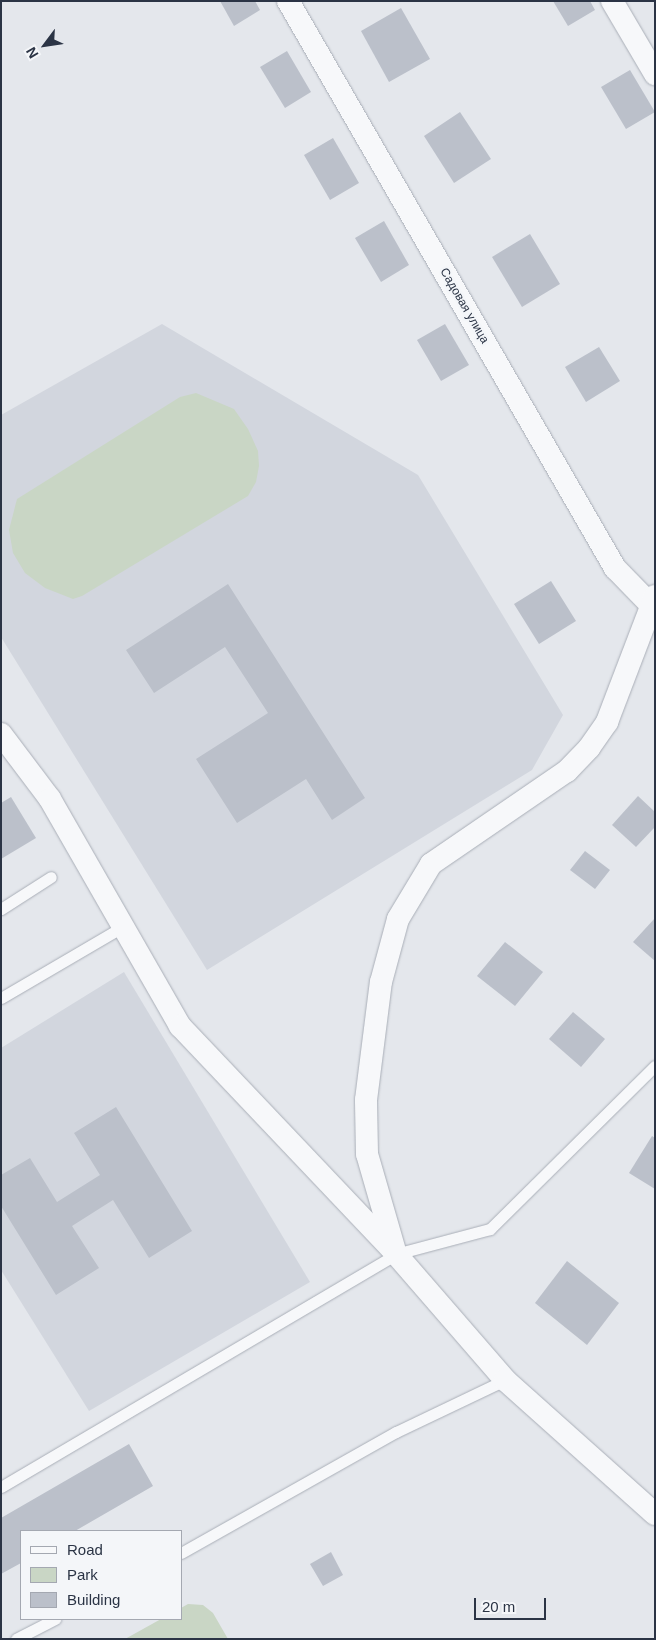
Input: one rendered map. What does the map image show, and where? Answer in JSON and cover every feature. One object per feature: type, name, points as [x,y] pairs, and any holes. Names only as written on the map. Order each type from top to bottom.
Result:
[{"type":"street","name":"Садовая улица","points":[[288,1],[615,568],[652,600]]},
{"type":"street","points":[[612,1],[655,74]]},
{"type":"street","points":[[396,1254],[367,1154],[366,1100],[381,982],[398,918],[431,864],[567,771],[589,748],[607,722],[652,600]]},
{"type":"street","points":[[1,734],[50,799],[121,928],[180,1026],[396,1254],[505,1380],[655,1514]]},
{"type":"lane","points":[[1,909],[51,877]]},
{"type":"lane","points":[[1,998],[121,928]]},
{"type":"lane","points":[[1,1487],[396,1254],[490,1229],[655,1066]]},
{"type":"lane","points":[[182,1552],[396,1432],[505,1380]]},
{"type":"lane","points":[[16,1639],[53,1620]]},
{"type":"shaded area","points":[[162,324],[418,475],[563,715],[532,770],[207,970],[1,637],[1,415]]},
{"type":"shaded area","points":[[124,972],[310,1282],[89,1411],[1,1270],[1,1048]]},
{"type":"green space","points":[[196,393],[234,409],[248,429],[258,451],[259,466],[256,482],[248,496],[82,596],[73,599],[45,588],[25,573],[13,553],[9,530],[17,499],[180,397]]},
{"type":"green space","points":[[188,1604],[203,1605],[213,1613],[228,1639],[125,1639],[159,1620],[182,1620],[182,1607]]},
{"type":"building","points":[[220,1],[255,1],[260,10],[234,26]]},
{"type":"building","points":[[553,1],[590,1],[595,10],[568,26]]},
{"type":"building","points":[[401,8],[430,59],[389,82],[361,31]]},
{"type":"building","points":[[287,51],[311,92],[285,108],[260,67]]},
{"type":"building","points":[[630,70],[655,112],[626,129],[601,87]]},
{"type":"building","points":[[460,112],[491,159],[454,183],[424,136]]},
{"type":"building","points":[[333,138],[359,183],[330,200],[304,155]]},
{"type":"building","points":[[384,221],[409,265],[381,282],[355,238]]},
{"type":"building","points":[[530,234],[560,284],[522,307],[492,257]]},
{"type":"building","points":[[445,324],[469,365],[441,381],[417,340]]},
{"type":"building","points":[[599,347],[620,381],[586,402],[565,367]]},
{"type":"building","points":[[551,581],[576,621],[539,644],[514,604]]},
{"type":"building","points":[[228,584],[365,798],[332,820],[306,779],[237,823],[196,759],[268,713],[225,647],[154,693],[126,650]]},
{"type":"building","points":[[638,796],[655,812],[655,827],[636,847],[612,825]]},
{"type":"building","points":[[11,797],[36,838],[1,859],[1,803]]},
{"type":"building","points":[[585,851],[610,870],[595,889],[570,870]]},
{"type":"building","points":[[655,918],[655,961],[633,942]]},
{"type":"building","points":[[505,942],[543,972],[515,1006],[477,976]]},
{"type":"building","points":[[573,1012],[605,1039],[581,1067],[549,1039]]},
{"type":"building","points":[[116,1107],[192,1231],[149,1258],[113,1200],[72,1226],[99,1268],[56,1295],[1,1206],[1,1175],[30,1158],[57,1202],[100,1175],[74,1133]]},
{"type":"building","points":[[652,1136],[655,1138],[655,1189],[629,1173]]},
{"type":"building","points":[[567,1261],[619,1303],[587,1345],[535,1303]]},
{"type":"building","points":[[129,1444],[153,1486],[77,1530],[20,1530],[20,1564],[1,1574],[1,1518]]},
{"type":"building","points":[[331,1552],[343,1575],[323,1586],[310,1564]]}]
